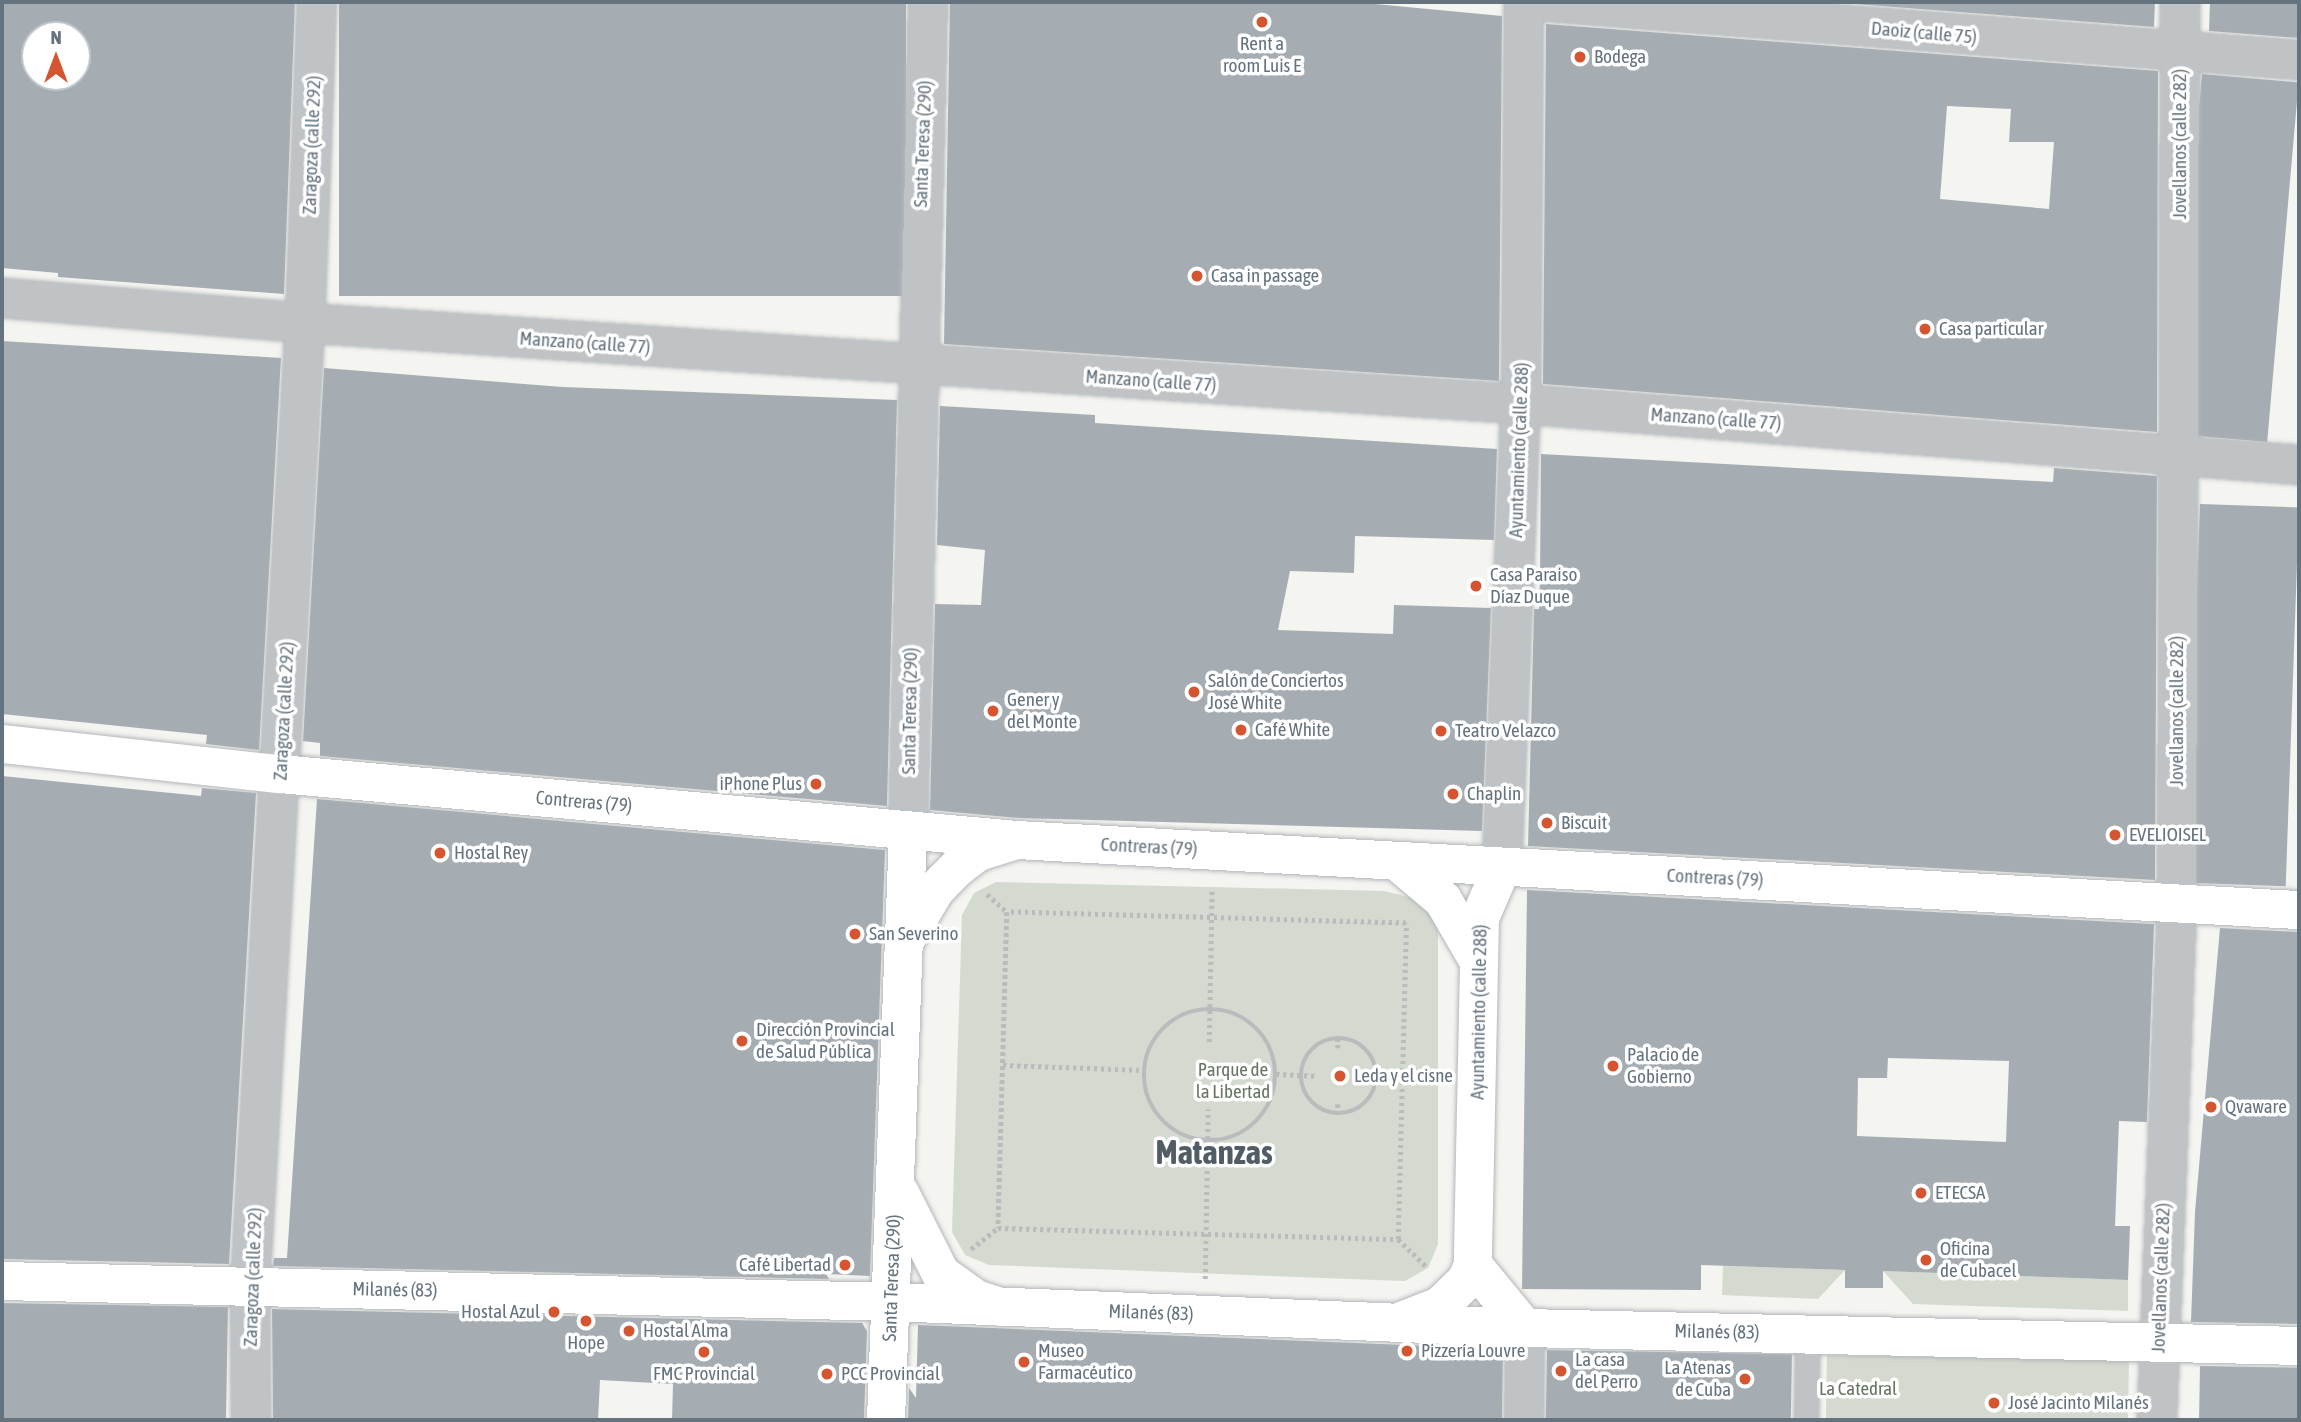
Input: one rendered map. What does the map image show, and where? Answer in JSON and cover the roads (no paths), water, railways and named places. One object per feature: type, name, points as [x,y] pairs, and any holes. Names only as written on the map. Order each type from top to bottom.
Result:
[{"type":"main road","name":"Contreras (79)","points":[[2,744],[280,774],[1017,840],[2299,910]]},
{"type":"main road","name":"Santa Teresa (290)","points":[[886,1420],[908,832]]},
{"type":"main road","points":[[904,942],[936,889],[958,867],[978,852],[1017,840]]},
{"type":"main road","points":[[1398,862],[1443,900],[1478,960]]},
{"type":"main road","name":"Ayuntamiento (calle 288)","points":[[1473,1265],[1479,918],[1502,867]]},
{"type":"main road","points":[[896,1182],[941,1274],[976,1299],[1005,1308]]},
{"type":"main road","points":[[1399,1322],[1440,1306],[1466,1281],[1473,1265],[1525,1328]]},
{"type":"main road","name":"Milanés (83)","points":[[2,1281],[891,1302],[1525,1328],[2299,1346]]},
{"type":"street","name":"Zaragoza (calle 292)","points":[[251,1420],[250,1287],[305,323],[317,2]]},
{"type":"street","name":"Santa Teresa (290)","points":[[908,832],[917,366],[928,2]]},
{"type":"street","name":"Ayuntamiento (calle 288)","points":[[1502,867],[1521,404],[1524,2]]},
{"type":"street","name":"Daoiz (calle 75)","points":[[1548,2],[2180,53],[2299,60]]},
{"type":"street","name":"Jovellanos (calle 282)","points":[[2157,1420],[2177,903],[2180,2]]},
{"type":"street","name":"Manzano (calle 77)","points":[[2,298],[305,323],[917,366],[1521,404],[2299,465]]},
{"type":"street","points":[[1524,1420],[1525,1328]]},
{"type":"lane","points":[[1806,1420],[1807,1353]]},
{"type":"place","name":"Rent a room Luis E","points":[[1262,22]]},
{"type":"place","name":"Bodega","points":[[1580,57]]},
{"type":"place","name":"Casa in passage","points":[[1197,276]]},
{"type":"place","name":"Casa particular","points":[[1925,329]]},
{"type":"place","name":"Casa Paraiso Díaz Duque","points":[[1476,586]]},
{"type":"place","name":"Salón de Conciertos José White","points":[[1194,692]]},
{"type":"place","name":"Gener y del Monte","points":[[993,711]]},
{"type":"place","name":"Café White","points":[[1241,730]]},
{"type":"place","name":"Teatro Velazco","points":[[1441,731]]},
{"type":"place","name":"iPhone Plus","points":[[816,784]]},
{"type":"place","name":"Chaplin","points":[[1453,794]]},
{"type":"place","name":"Biscuit","points":[[1547,823]]},
{"type":"place","name":"EVELIOISEL","points":[[2115,835]]},
{"type":"place","name":"Hostal Rey","points":[[440,853]]},
{"type":"place","name":"San Severino","points":[[855,934]]},
{"type":"place","name":"Dirección Provincial de Salud Pública","points":[[742,1041]]},
{"type":"place","name":"Palacio de Gobierno","points":[[1613,1066]]},
{"type":"place","name":"Leda y el cisne","points":[[1340,1076]]},
{"type":"place","name":"Qvaware","points":[[2211,1107]]},
{"type":"place","name":"ETECSA","points":[[1921,1193]]},
{"type":"place","name":"Oficina de Cubacel","points":[[1926,1260]]},
{"type":"place","name":"Café Libertad","points":[[845,1265]]},
{"type":"place","name":"Hostal Azul","points":[[554,1312]]},
{"type":"place","name":"Hope","points":[[586,1321]]},
{"type":"place","name":"Hostal Alma","points":[[629,1331]]},
{"type":"place","name":"Pizzería Louvre","points":[[1407,1351]]},
{"type":"place","name":"FMC Provincial","points":[[704,1352]]},
{"type":"place","name":"Museo Farmacéutico","points":[[1024,1362]]},
{"type":"place","name":"La casa del Perro","points":[[1561,1371]]},
{"type":"place","name":"PCC Provincial","points":[[827,1374]]},
{"type":"place","name":"La Atenas de Cuba","points":[[1745,1379]]},
{"type":"place","name":"José Jacinto Milanés","points":[[1994,1403]]},
{"type":"district","name":"Matanzas","points":[[1214,1153]]},
{"type":"park label","name":"Parque de la Libertad","points":[[1233,1081]]},
{"type":"park label","name":"La Catedral","points":[[1858,1389]]}]
